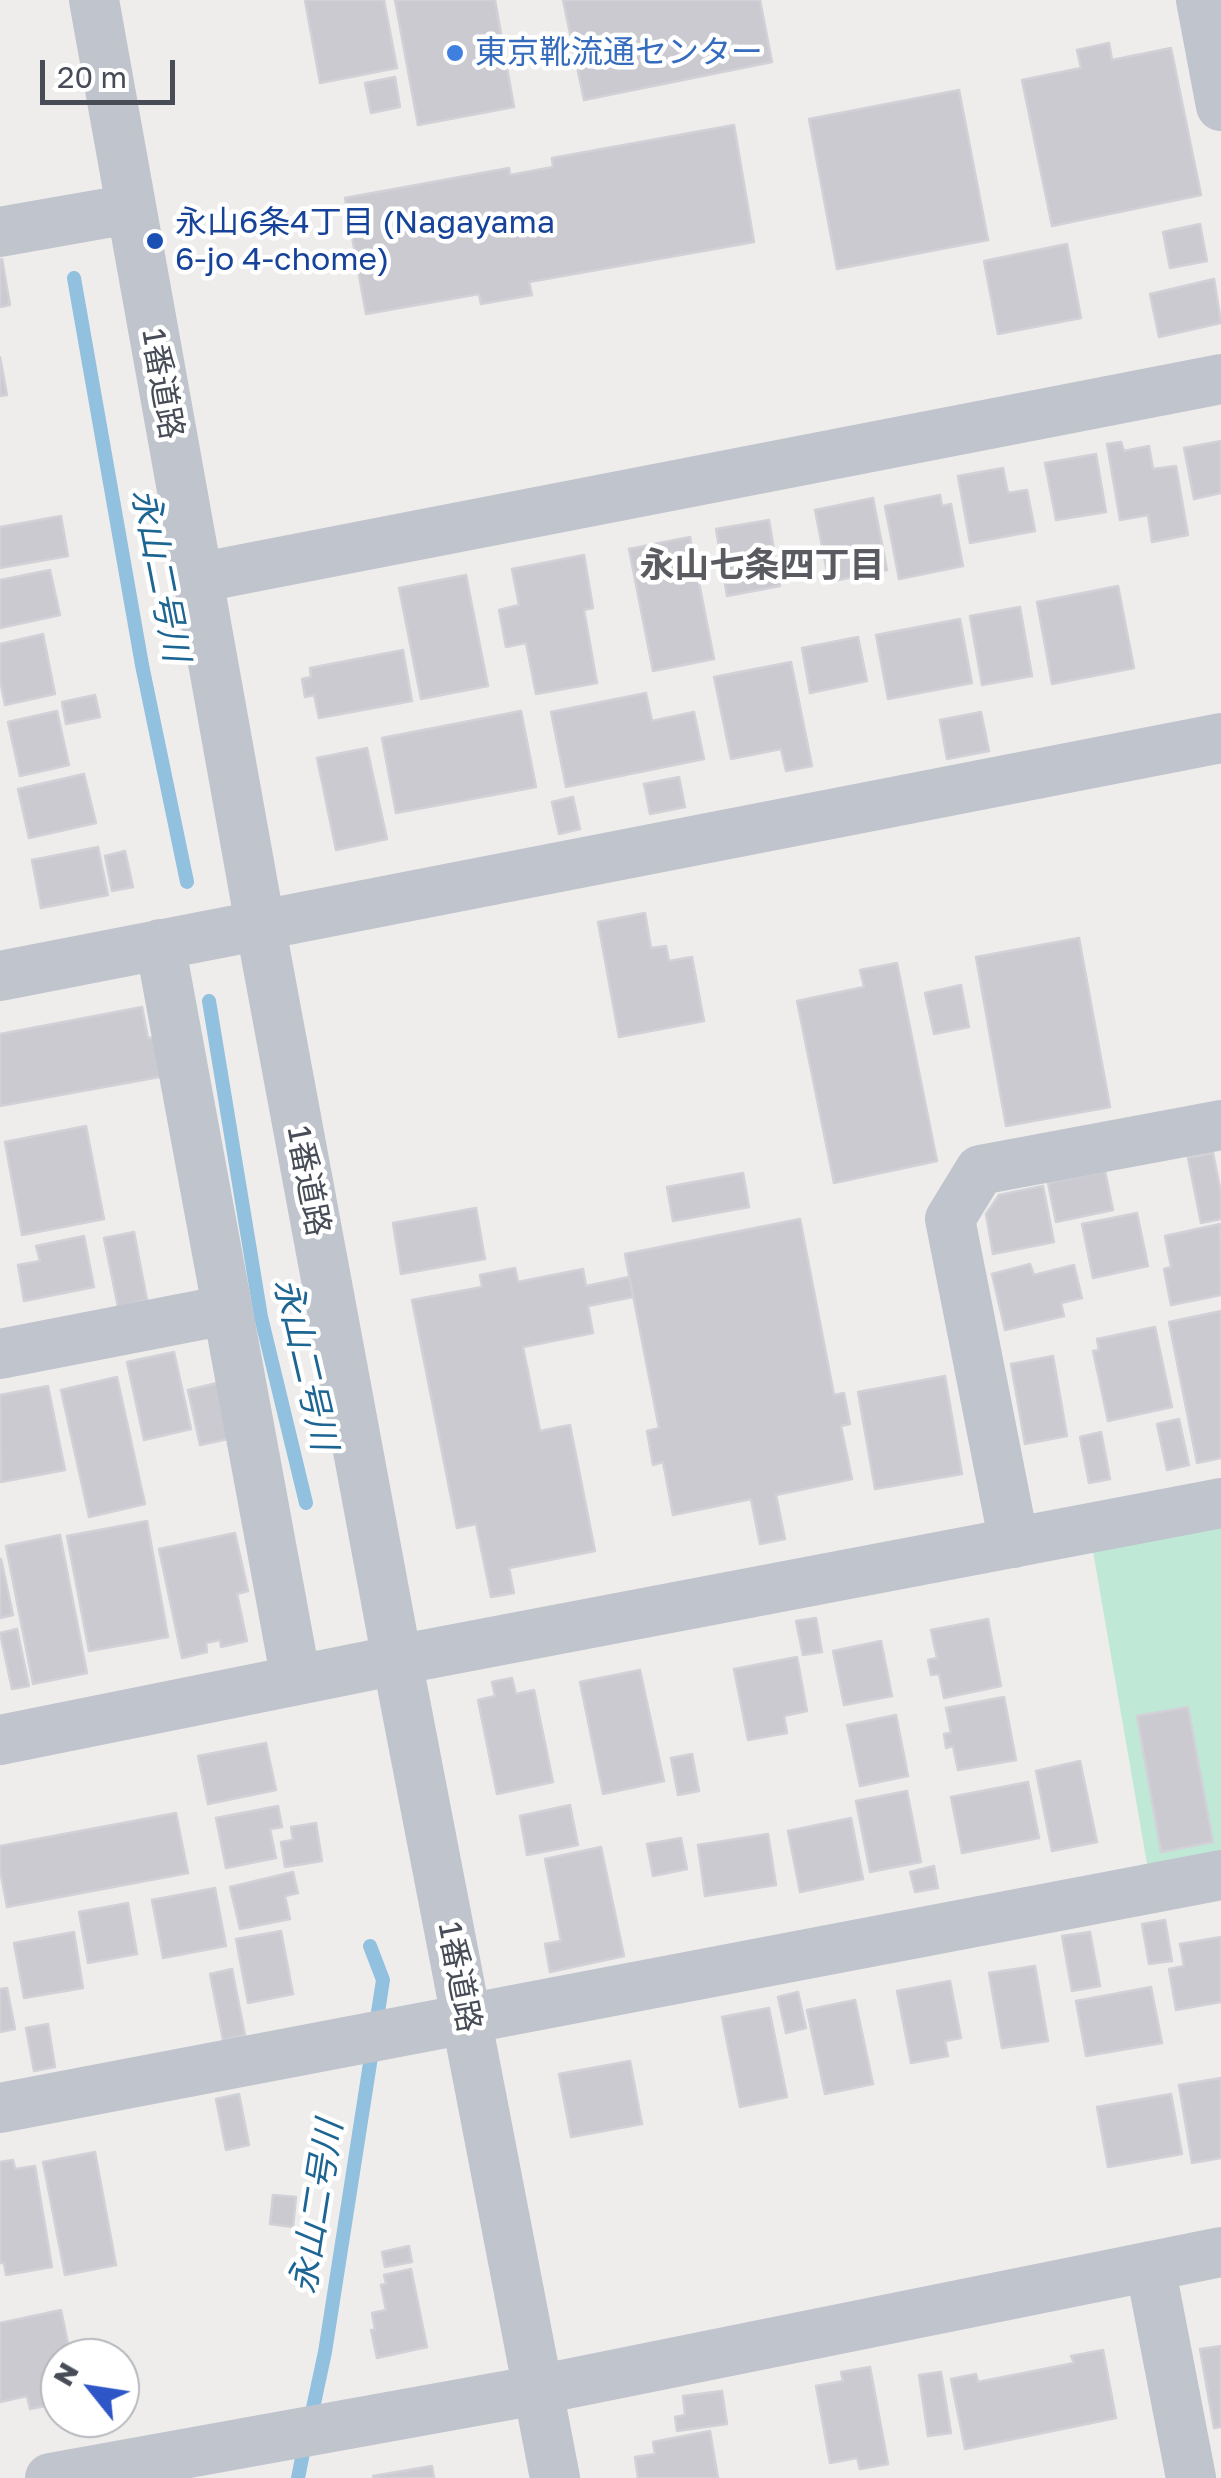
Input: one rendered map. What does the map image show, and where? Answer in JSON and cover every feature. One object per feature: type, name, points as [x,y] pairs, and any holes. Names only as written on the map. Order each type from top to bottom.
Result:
[{"type":"street","name":"1番道路","points":[[94,0],[260,924],[555,2478]]},
{"type":"street","points":[[1201,0],[1221,106]]},
{"type":"street","points":[[0,232],[130,209]]},
{"type":"street","points":[[197,578],[1221,379]]},
{"type":"street","points":[[0,976],[1221,738]]},
{"type":"street","points":[[160,944],[296,1680]]},
{"type":"street","points":[[1014,1543],[950,1218],[980,1170],[1221,1124]]},
{"type":"street","points":[[1,1347],[226,1310]]},
{"type":"street","points":[[0,1740],[1221,1503]]},
{"type":"street","points":[[0,2108],[1221,1875]]},
{"type":"street","points":[[50,2478],[537,2390],[1221,2252]]},
{"type":"street","points":[[1150,2266],[1191,2478]]},
{"type":"green space","points":[[1221,1503],[1221,1875],[1151,1887],[1089,1528]]},
{"type":"building","points":[[305,0],[384,0],[397,68],[320,83]]},
{"type":"building","name":"東京靴流通センター","points":[[395,0],[495,0],[514,107],[418,125]]},
{"type":"building","points":[[563,0],[760,0],[772,62],[584,100]]},
{"type":"building","points":[[1109,43],[1112,60],[1171,48],[1201,195],[1052,226],[1022,80],[1081,68],[1077,50]]},
{"type":"building","points":[[395,77],[400,107],[371,113],[365,83]]},
{"type":"building","points":[[959,90],[988,240],[837,269],[809,119]]},
{"type":"building","points":[[734,125],[754,242],[529,282],[532,295],[481,304],[479,294],[366,314],[345,198],[509,168],[510,175],[553,167],[552,158]]},
{"type":"building","points":[[1200,224],[1207,261],[1170,268],[1163,232]]},
{"type":"building","points":[[1067,244],[1081,318],[998,334],[984,261]]},
{"type":"building","points":[[0,260],[10,305],[0,307]]},
{"type":"building","points":[[1214,279],[1221,323],[1159,337],[1150,294]]},
{"type":"building","points":[[0,357],[7,395],[0,396]]},
{"type":"building","points":[[1221,441],[1221,493],[1194,499],[1184,448]]},
{"type":"building","points":[[1121,442],[1124,451],[1149,446],[1153,469],[1176,466],[1188,535],[1152,542],[1148,515],[1120,520],[1107,444]]},
{"type":"building","points":[[1096,454],[1106,512],[1056,520],[1045,463]]},
{"type":"building","points":[[1003,468],[1008,493],[1027,490],[1035,531],[970,543],[958,476]]},
{"type":"building","points":[[940,495],[942,506],[951,504],[963,566],[899,579],[885,506]]},
{"type":"building","points":[[873,498],[887,570],[829,582],[815,510]]},
{"type":"building","points":[[61,516],[68,556],[0,568],[0,527]]},
{"type":"building","points":[[769,520],[780,586],[727,596],[716,529]]},
{"type":"building","points":[[690,537],[714,659],[653,671],[629,549]]},
{"type":"building","points":[[584,555],[593,608],[584,610],[597,683],[536,694],[526,643],[506,647],[499,610],[519,605],[512,569]]},
{"type":"building","points":[[50,570],[60,615],[0,628],[0,580]]},
{"type":"building","points":[[466,575],[488,686],[421,699],[399,588]]},
{"type":"building","points":[[1118,586],[1134,668],[1052,684],[1037,602]]},
{"type":"building","points":[[1020,607],[1032,676],[982,685],[970,616]]},
{"type":"building","points":[[960,619],[972,683],[888,699],[876,635]]},
{"type":"building","points":[[43,634],[55,694],[5,705],[0,644]]},
{"type":"building","points":[[858,637],[867,681],[810,693],[802,648]]},
{"type":"building","points":[[403,650],[412,701],[319,718],[314,695],[305,697],[302,679],[311,677],[310,668]]},
{"type":"building","points":[[791,662],[812,766],[786,771],[781,749],[731,759],[714,677]]},
{"type":"building","points":[[646,693],[652,721],[694,712],[704,759],[566,787],[551,712]]},
{"type":"building","points":[[95,695],[100,717],[66,724],[62,702]]},
{"type":"building","points":[[57,711],[69,765],[20,776],[8,722]]},
{"type":"building","points":[[521,711],[536,787],[396,813],[382,738]]},
{"type":"building","points":[[981,712],[989,751],[947,759],[940,720]]},
{"type":"building","points":[[367,748],[387,839],[336,850],[317,758]]},
{"type":"building","points":[[84,774],[96,823],[29,838],[18,789]]},
{"type":"building","points":[[679,777],[685,807],[650,814],[644,784]]},
{"type":"building","points":[[573,797],[580,829],[559,834],[552,802]]},
{"type":"building","points":[[98,847],[108,895],[41,908],[32,860]]},
{"type":"building","points":[[125,851],[133,887],[112,891],[105,856]]},
{"type":"building","points":[[645,913],[651,948],[666,946],[669,961],[692,957],[704,1021],[619,1037],[598,922]]},
{"type":"building","points":[[1079,938],[1110,1107],[1006,1126],[976,957]]},
{"type":"building","points":[[897,963],[937,1161],[834,1183],[797,1001],[864,987],[860,970]]},
{"type":"building","points":[[961,985],[969,1027],[934,1034],[925,993]]},
{"type":"building","points":[[142,1007],[148,1038],[158,1037],[165,1076],[0,1106],[0,1034]]},
{"type":"building","points":[[86,1126],[104,1219],[22,1235],[5,1142]]},
{"type":"building","points":[[1213,1153],[1221,1193],[1221,1219],[1201,1223],[1188,1158]]},
{"type":"building","points":[[1105,1171],[1113,1210],[1056,1222],[1048,1183]]},
{"type":"building","points":[[743,1173],[749,1207],[673,1221],[667,1187]]},
{"type":"building","points":[[1043,1186],[1054,1242],[993,1254],[986,1214],[999,1195]]},
{"type":"building","points":[[476,1208],[485,1259],[401,1274],[393,1223]]},
{"type":"building","points":[[1137,1213],[1148,1266],[1093,1278],[1082,1224]]},
{"type":"building","points":[[800,1219],[834,1395],[844,1393],[850,1424],[841,1426],[852,1479],[776,1495],[785,1539],[760,1544],[751,1499],[673,1515],[663,1462],[653,1465],[647,1431],[659,1428],[625,1254]]},
{"type":"building","points":[[1220,1224],[1221,1295],[1171,1305],[1164,1269],[1171,1267],[1165,1236]]},
{"type":"building","points":[[134,1232],[147,1300],[118,1307],[104,1238]]},
{"type":"building","points":[[84,1236],[94,1287],[24,1301],[18,1265],[40,1261],[36,1246]]},
{"type":"building","points":[[1030,1264],[1034,1275],[1074,1265],[1082,1298],[1061,1303],[1064,1316],[1005,1330],[992,1274]]},
{"type":"building","points":[[515,1268],[518,1282],[583,1269],[586,1286],[629,1277],[633,1297],[588,1306],[593,1333],[523,1347],[540,1431],[570,1425],[595,1551],[509,1568],[514,1593],[491,1597],[476,1524],[457,1528],[412,1300],[482,1287],[480,1275]]},
{"type":"building","points":[[1221,1311],[1221,1458],[1197,1463],[1169,1322]]},
{"type":"building","points":[[1155,1327],[1172,1407],[1108,1421],[1093,1351],[1099,1350],[1097,1339]]},
{"type":"building","points":[[174,1352],[191,1429],[144,1440],[127,1362]]},
{"type":"building","points":[[1053,1356],[1067,1436],[1025,1444],[1011,1364]]},
{"type":"building","points":[[945,1376],[962,1474],[875,1489],[858,1392]]},
{"type":"building","points":[[117,1377],[145,1504],[89,1517],[61,1390]]},
{"type":"building","points":[[225,1381],[237,1437],[200,1445],[188,1390]]},
{"type":"building","points":[[48,1386],[65,1470],[1,1482],[0,1395]]},
{"type":"building","points":[[1179,1419],[1189,1465],[1167,1470],[1157,1424]]},
{"type":"building","points":[[1101,1432],[1110,1479],[1089,1483],[1080,1437]]},
{"type":"building","points":[[147,1521],[168,1637],[89,1651],[67,1536]]},
{"type":"building","points":[[235,1533],[248,1591],[237,1594],[247,1641],[221,1647],[220,1640],[206,1643],[207,1652],[182,1658],[159,1549]]},
{"type":"building","points":[[60,1535],[87,1673],[33,1684],[6,1546]]},
{"type":"building","points":[[0,1559],[13,1615],[0,1618]]},
{"type":"building","points":[[816,1618],[822,1652],[803,1655],[796,1621]]},
{"type":"building","points":[[988,1619],[1001,1686],[944,1698],[939,1674],[931,1675],[928,1660],[937,1658],[931,1630]]},
{"type":"building","points":[[17,1629],[29,1686],[12,1689],[0,1633]]},
{"type":"building","points":[[881,1641],[892,1696],[844,1705],[833,1651]]},
{"type":"building","points":[[797,1657],[807,1711],[784,1716],[787,1733],[748,1740],[734,1669]]},
{"type":"building","points":[[640,1670],[664,1781],[603,1794],[580,1682]]},
{"type":"building","points":[[512,1678],[516,1694],[534,1690],[553,1782],[497,1794],[478,1700],[495,1696],[492,1682]]},
{"type":"building","points":[[1004,1697],[1016,1760],[958,1770],[953,1746],[946,1748],[944,1734],[951,1733],[946,1708]]},
{"type":"building","points":[[1188,1707],[1213,1842],[1161,1852],[1137,1716]]},
{"type":"building","points":[[896,1715],[908,1776],[860,1786],[847,1725]]},
{"type":"building","points":[[266,1743],[276,1790],[208,1804],[198,1756]]},
{"type":"building","points":[[692,1754],[699,1791],[678,1795],[671,1758]]},
{"type":"building","points":[[1080,1761],[1097,1842],[1052,1851],[1036,1771]]},
{"type":"building","points":[[1028,1782],[1039,1838],[962,1853],[951,1797]]},
{"type":"building","points":[[907,1791],[921,1862],[870,1872],[856,1801]]},
{"type":"building","points":[[570,1805],[578,1845],[527,1855],[520,1816]]},
{"type":"building","points":[[278,1806],[282,1827],[270,1829],[276,1858],[226,1868],[216,1818]]},
{"type":"building","points":[[176,1813],[188,1873],[7,1907],[0,1846]]},
{"type":"building","points":[[851,1818],[863,1879],[800,1892],[788,1831]]},
{"type":"building","points":[[316,1823],[322,1861],[285,1867],[281,1842],[293,1840],[291,1827]]},
{"type":"building","points":[[768,1834],[776,1885],[705,1896],[698,1845]]},
{"type":"building","points":[[681,1838],[687,1869],[653,1876],[647,1844]]},
{"type":"building","points":[[601,1847],[624,1956],[550,1972],[545,1944],[561,1941],[545,1859]]},
{"type":"building","points":[[934,1866],[938,1888],[915,1892],[910,1872]]},
{"type":"building","points":[[293,1872],[298,1893],[285,1896],[290,1919],[240,1929],[230,1887]]},
{"type":"building","points":[[215,1888],[226,1946],[163,1958],[152,1900]]},
{"type":"building","points":[[128,1903],[137,1954],[88,1963],[79,1912]]},
{"type":"building","points":[[1165,1920],[1172,1961],[1149,1964],[1142,1924]]},
{"type":"building","points":[[281,1931],[293,1994],[248,2003],[236,1939]]},
{"type":"building","points":[[74,1932],[83,1988],[24,1998],[14,1943]]},
{"type":"building","points":[[1090,1932],[1100,1986],[1072,1991],[1062,1936]]},
{"type":"building","points":[[1221,1937],[1221,2002],[1176,2010],[1169,1969],[1184,1966],[1180,1944]]},
{"type":"building","points":[[1035,1966],[1048,2041],[1002,2048],[989,1973]]},
{"type":"building","points":[[232,1969],[245,2035],[223,2040],[210,1974]]},
{"type":"building","points":[[950,1981],[961,2038],[945,2041],[948,2056],[911,2063],[897,1991]]},
{"type":"building","points":[[1151,1987],[1162,2043],[1086,2056],[1076,2001]]},
{"type":"building","points":[[7,1988],[15,2029],[0,2032],[0,1989]]},
{"type":"building","points":[[798,1992],[806,2028],[786,2033],[778,1997]]},
{"type":"building","points":[[855,2000],[873,2084],[825,2094],[807,2010]]},
{"type":"building","points":[[769,2008],[787,2097],[740,2107],[722,2017]]},
{"type":"building","points":[[48,2024],[55,2067],[34,2071],[26,2028]]},
{"type":"building","points":[[630,2061],[642,2124],[571,2137],[559,2074]]},
{"type":"building","points":[[1221,2078],[1221,2158],[1192,2163],[1179,2085]]},
{"type":"building","points":[[239,2094],[249,2145],[226,2150],[216,2099]]},
{"type":"building","points":[[1171,2094],[1182,2154],[1108,2167],[1097,2107]]},
{"type":"building","points":[[95,2152],[116,2265],[65,2275],[43,2162]]},
{"type":"building","points":[[13,2160],[15,2169],[35,2166],[52,2267],[6,2275],[4,2263],[0,2263],[0,2162]]},
{"type":"building","points":[[273,2195],[296,2197],[293,2227],[270,2224]]},
{"type":"building","points":[[409,2246],[412,2262],[385,2267],[382,2252]]},
{"type":"building","points":[[411,2269],[427,2347],[377,2358],[372,2313],[386,2310],[381,2285],[386,2284],[384,2275]]},
{"type":"building","points":[[61,2310],[67,2338],[40,2338],[40,2407],[30,2409],[27,2396],[0,2402],[0,2323]]},
{"type":"building","points":[[1221,2346],[1221,2427],[1214,2428],[1200,2349]]},
{"type":"building","points":[[1103,2350],[1116,2418],[965,2449],[951,2379],[976,2374],[978,2382],[1074,2363],[1071,2356]]},
{"type":"building","points":[[870,2367],[888,2464],[860,2469],[857,2458],[830,2463],[816,2386],[843,2381],[841,2372]]},
{"type":"building","points":[[941,2372],[951,2433],[928,2436],[919,2375]]},
{"type":"building","points":[[722,2391],[727,2424],[677,2431],[675,2417],[685,2415],[683,2396]]},
{"type":"building","points":[[710,2431],[718,2478],[638,2478],[635,2457],[655,2454],[653,2442]]},
{"type":"building","points":[[432,2466],[434,2478],[373,2476]]},
{"type":"waterway","name":"永山二号川","points":[[74,278],[142,665],[187,882]]},
{"type":"waterway","name":"永山二号川","points":[[209,1001],[261,1317],[306,1503]]},
{"type":"waterway","name":"永山二号川","points":[[310,2422],[325,2352],[383,1980],[370,1946]]},
{"type":"waterway","name":"永山二号川","points":[[298,2478],[305,2443]]},
{"type":"place","name":"東京靴流通センター","points":[[455,53]]},
{"type":"place","name":"永山6条4丁目 (Nagayama 6-jo 4-chome)","points":[[155,241]]},
{"type":"district","name":"永山七条四丁目","points":[[762,566]]}]
